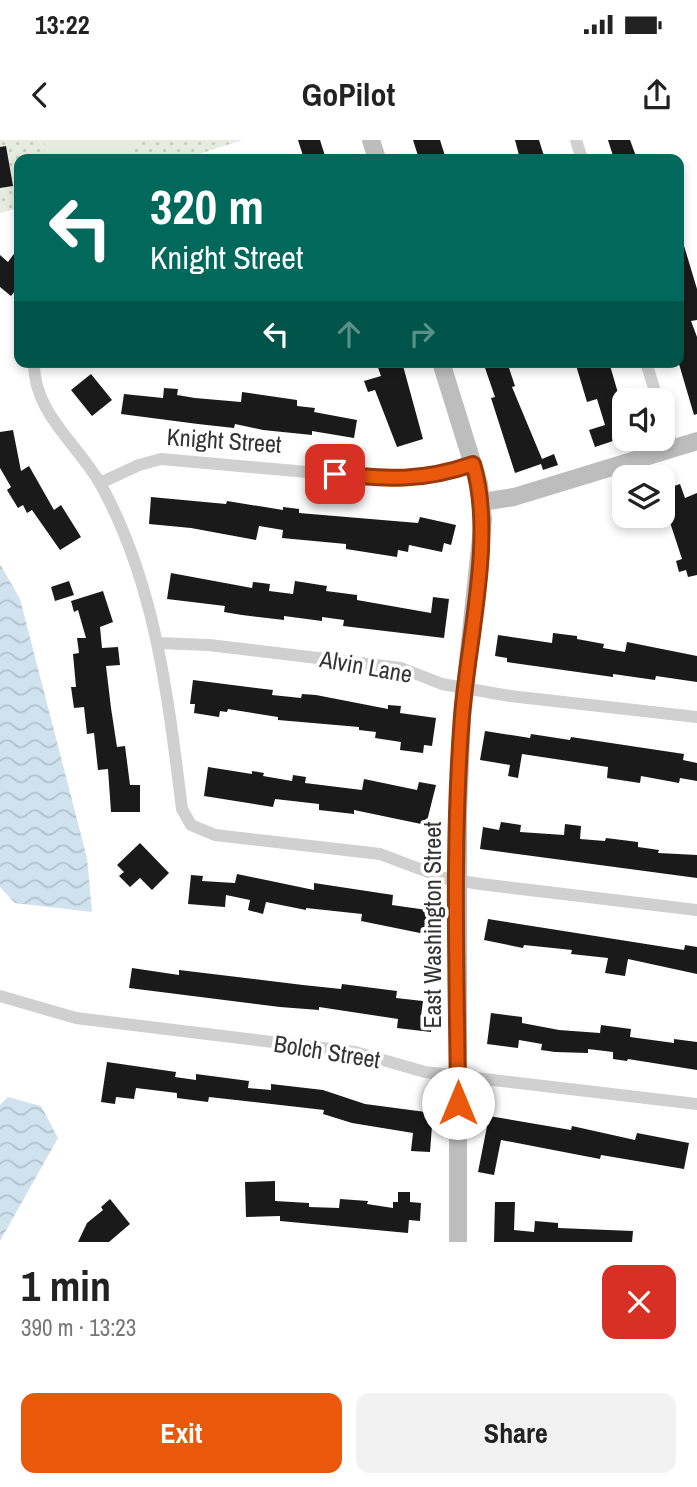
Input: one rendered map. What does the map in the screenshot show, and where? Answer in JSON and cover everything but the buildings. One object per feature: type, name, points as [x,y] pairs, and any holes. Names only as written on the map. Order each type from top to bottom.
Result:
[{"type":"street","points":[[34,368],[33,378],[44,406],[100,482],[144,591],[158,643],[181,808],[191,825],[202,832],[380,854],[458,880],[697,910]]},
{"type":"street","name":"East Washington Street","points":[[443,368],[473,464],[483,519],[465,688],[458,813],[458,1242]]},
{"type":"street","points":[[648,368],[654,388]]},
{"type":"street","points":[[675,447],[697,441]]},
{"type":"street","points":[[482,502],[514,497],[663,451]]},
{"type":"street","name":"Knight Street","points":[[100,482],[139,465],[161,459],[397,480],[442,475],[473,464]]},
{"type":"street","name":"Alvin Lane","points":[[158,643],[209,645],[401,668],[442,684],[465,688],[697,717]]},
{"type":"street","name":"Bolch Street","points":[[0,996],[76,1018],[355,1052],[425,1072],[697,1104]]},
{"type":"shaded area","points":[[0,140],[243,140],[199,154],[14,154],[14,209],[0,213]]},
{"type":"shaded area","points":[[44,140],[142,140],[129,154],[47,154]]},
{"type":"water","points":[[0,564],[20,599],[87,858],[92,912],[15,903],[0,887]]},
{"type":"water","points":[[8,1097],[41,1106],[58,1138],[0,1241],[0,1105]]},
{"type":"route","points":[[335,474],[382,480],[412,480],[442,475],[473,464],[479,484],[483,519],[462,717],[458,813],[458,1103]]}]
